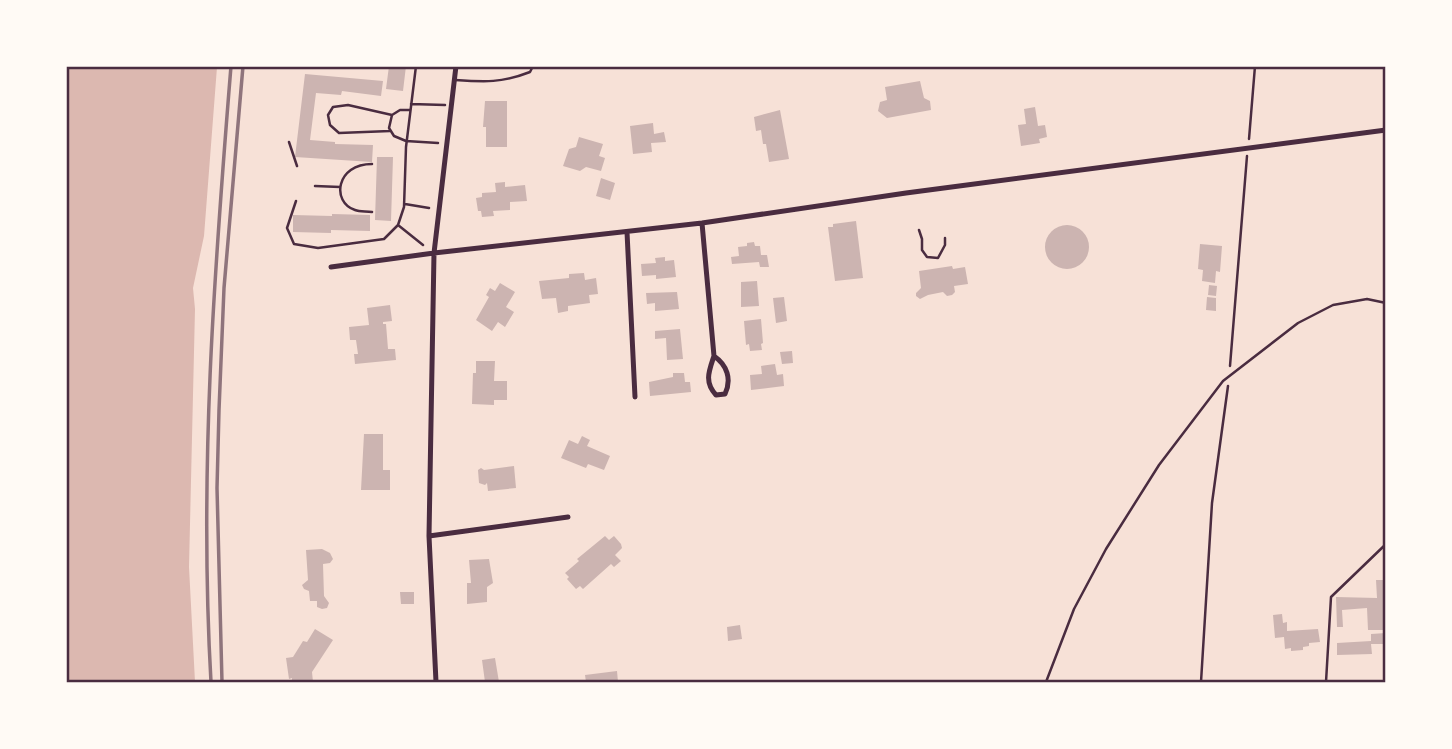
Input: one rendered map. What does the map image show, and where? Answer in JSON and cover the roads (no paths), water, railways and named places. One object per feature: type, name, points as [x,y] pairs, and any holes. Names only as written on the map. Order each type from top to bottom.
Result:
[{"type":"street","points":[[436,682],[429,536],[434,253],[456,66]]},
{"type":"street","points":[[331,267],[702,223],[906,193],[1385,130]]},
{"type":"street","points":[[702,223],[714,356],[707,376],[709,388],[716,395],[725,394],[730,385],[727,373],[723,362],[714,356]]},
{"type":"street","points":[[627,232],[635,397]]},
{"type":"street","points":[[429,536],[568,517]]},
{"type":"lane","points":[[455,80],[490,83],[530,72],[533,66]]},
{"type":"lane","points":[[919,230],[922,250],[927,257],[938,258],[946,245],[945,238]]},
{"type":"lane","points":[[1046,682],[1074,609],[1106,549],[1159,465],[1223,381],[1297,323],[1333,305],[1367,299],[1385,303]]},
{"type":"lane","points":[[1326,682],[1331,597],[1385,544]]},
{"type":"railway","points":[[211,682],[207,527],[210,374],[231,66]]},
{"type":"railway","points":[[222,682],[217,488],[219,410],[224,288],[243,66]]}]
